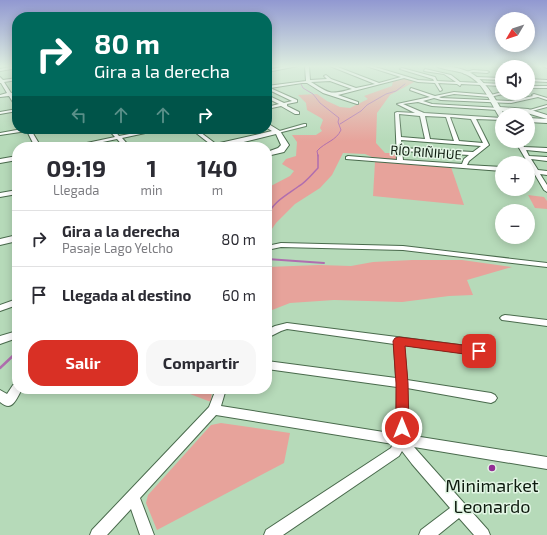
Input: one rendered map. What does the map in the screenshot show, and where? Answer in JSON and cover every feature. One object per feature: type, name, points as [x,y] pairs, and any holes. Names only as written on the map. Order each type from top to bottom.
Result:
[{"type":"street","points":[[8,91],[12,97]]},
{"type":"street","points":[[272,107],[296,102],[273,91]]},
{"type":"street","points":[[323,91],[357,103]]},
{"type":"street","points":[[334,95],[353,91]]},
{"type":"street","points":[[411,91],[413,98],[432,106],[495,109]]},
{"type":"street","points":[[416,91],[442,99],[494,102],[510,102],[539,96]]},
{"type":"street","points":[[443,91],[451,94]]},
{"type":"street","points":[[487,91],[497,108]]},
{"type":"street","points":[[422,114],[399,104],[451,94],[463,93],[490,96],[495,95]]},
{"type":"street","points":[[0,96],[10,94]]},
{"type":"street","points":[[535,95],[547,99]]},
{"type":"street","points":[[272,99],[297,113]]},
{"type":"street","points":[[535,109],[546,107]]},
{"type":"street","points":[[0,113],[12,111]]},
{"type":"street","points":[[400,161],[396,114],[398,113],[495,118]]},
{"type":"street","points":[[535,113],[547,117]]},
{"type":"street","points":[[422,114],[428,141]]},
{"type":"street","points":[[447,115],[457,143]]},
{"type":"street","points":[[473,117],[486,145]]},
{"type":"street","points":[[535,120],[547,121]]},
{"type":"street","points":[[272,133],[304,125]]},
{"type":"street","points":[[272,129],[278,132],[283,140],[284,147],[272,152]]},
{"type":"street","points":[[0,134],[12,132]]},
{"type":"street","points":[[114,134],[122,142]]},
{"type":"street","points":[[97,142],[138,134]]},
{"type":"street","points":[[199,134],[210,142]]},
{"type":"street","points":[[237,142],[270,134]]},
{"type":"street","points":[[398,138],[486,145]]},
{"type":"street","points":[[464,166],[464,162],[486,145]]},
{"type":"street","points":[[522,148],[547,150]]},
{"type":"street","points":[[522,148],[527,156]]},
{"type":"street","points":[[399,149],[474,154]]},
{"type":"street","name":"RÍO RIÑIHUE","points":[[348,158],[495,168]]},
{"type":"street","points":[[535,158],[547,159]]},
{"type":"street","points":[[0,161],[12,159]]},
{"type":"street","points":[[535,169],[547,190]]},
{"type":"street","points":[[537,172],[547,173]]},
{"type":"street","points":[[0,196],[12,193]]},
{"type":"street","points":[[0,242],[12,239]]},
{"type":"street","points":[[272,247],[281,245],[403,248],[547,265]]},
{"type":"street","points":[[0,308],[12,304]]},
{"type":"street","points":[[504,318],[547,323]]},
{"type":"street","points":[[272,332],[278,328],[287,326],[479,351]]},
{"type":"street","points":[[0,340],[12,336]]},
{"type":"street","points":[[271,535],[395,452],[402,441],[402,383],[399,341]]},
{"type":"street","points":[[272,366],[402,383],[491,398]]},
{"type":"street","points":[[0,395],[8,402],[13,394]]},
{"type":"street","points":[[97,535],[214,410],[219,394]]},
{"type":"street","points":[[214,410],[547,463]]},
{"type":"street","points":[[402,441],[416,460],[483,535]]},
{"type":"street","points":[[133,496],[147,535]]},
{"type":"street","points":[[426,535],[460,509]]},
{"type":"shaded area","points":[[378,91],[397,91],[390,95],[377,113],[376,143],[385,153],[395,153],[397,160],[372,157],[365,154],[343,153],[332,175],[320,188],[295,204],[272,229],[272,185],[290,176],[294,171],[282,164],[286,159],[296,156],[297,142],[292,135],[316,135],[322,131],[320,128],[323,120],[307,110],[306,103],[298,95],[317,94],[340,107],[350,108],[368,99],[364,96]]},
{"type":"shaded area","points":[[375,162],[451,167],[464,205],[373,196]]},
{"type":"shaded area","points":[[529,196],[544,197],[547,201],[547,209],[535,208],[535,204],[533,204]]},
{"type":"shaded area","points":[[462,260],[512,267],[467,280],[473,295],[449,296],[402,302],[334,300],[290,303],[272,310],[272,267],[319,265],[351,266],[373,262]]},
{"type":"shaded area","points":[[190,394],[212,394],[211,402]]},
{"type":"shaded area","points":[[221,423],[290,433],[284,463],[157,530],[146,503],[148,495],[211,425]]},
{"type":"waterway","points":[[308,91],[339,118],[338,122],[341,130],[336,137],[323,145],[317,151],[318,156]]},
{"type":"waterway","points":[[340,124],[361,111],[367,105],[386,94],[396,91]]},
{"type":"waterway","points":[[272,207],[304,182],[318,168],[318,156]]},
{"type":"waterway","points":[[272,259],[324,263]]},
{"type":"waterway","points":[[0,368],[12,357]]},
{"type":"place","name":"Minimarket Leonardo","points":[[492,468]]},
{"type":"route","points":[[402,428],[402,383],[399,341],[479,351]]}]
